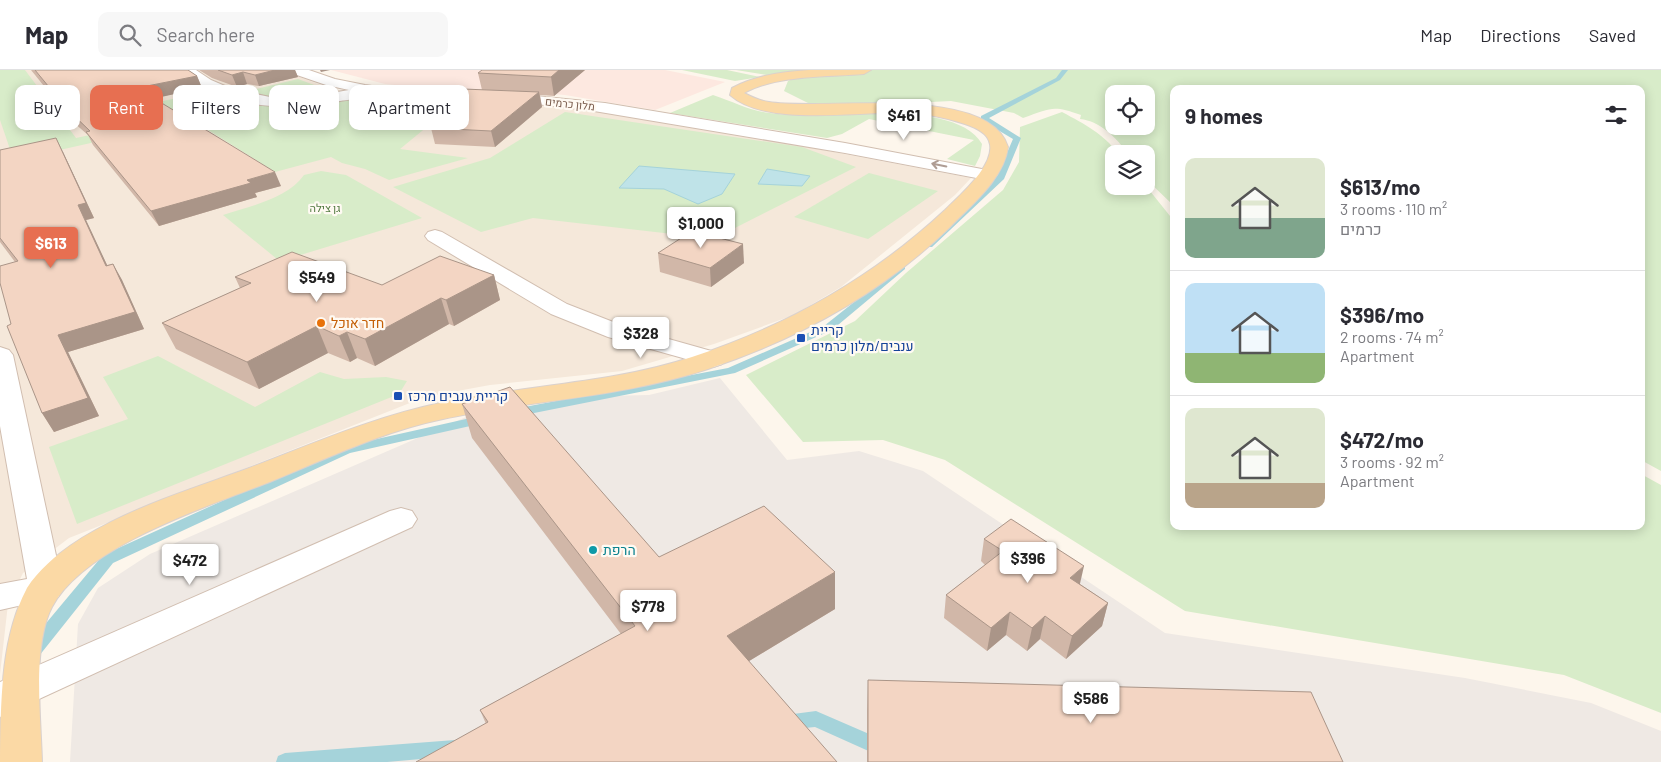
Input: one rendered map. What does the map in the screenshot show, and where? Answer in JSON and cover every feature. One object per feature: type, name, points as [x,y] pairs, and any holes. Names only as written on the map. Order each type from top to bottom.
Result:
[{"type":"main road","points":[[21,762],[11,695],[23,636],[31,610],[46,588],[65,569],[87,552],[140,523],[386,426],[466,405],[628,382],[713,359],[749,346],[798,324],[857,290],[930,234],[981,181],[996,160],[1000,151],[999,142],[993,133],[971,120],[936,112],[908,109],[786,109],[751,103],[736,95],[737,91],[742,87],[766,80],[864,70]]},
{"type":"street","points":[[187,70],[221,90],[244,98],[273,102],[321,100],[349,95]]},
{"type":"street","name":"מלון כרמים","points":[[296,70],[327,82],[349,87]]},
{"type":"street","name":"מלון כרמים","points":[[469,99],[572,103],[814,142],[905,172],[981,181]]},
{"type":"street","points":[[435,236],[559,309],[617,332],[713,359]]},
{"type":"street","points":[[0,355],[46,588],[0,597]]},
{"type":"street","points":[[11,695],[401,519]]},
{"type":"shaded area","points":[[0,70],[281,70],[321,85],[269,85],[269,130],[339,130],[339,90],[349,92],[349,130],[469,130],[469,103],[563,106],[775,141],[971,178],[955,195],[841,287],[794,315],[714,344],[622,371],[490,385],[425,397],[69,538],[23,573],[8,604],[0,674]]},
{"type":"shaded area","points":[[331,70],[665,70],[725,82],[655,110],[565,95],[469,90],[469,85],[385,84]]},
{"type":"shaded area","points":[[720,378],[787,460],[859,451],[923,471],[1165,633],[1465,678],[1591,703],[1661,731],[1661,762],[70,762],[78,624],[98,588],[150,554],[473,414],[606,396],[649,395]]},
{"type":"green space","points":[[0,70],[25,70],[36,85],[15,85],[15,130],[70,130],[76,138],[113,130],[113,138],[33,156],[12,155],[0,120]]},
{"type":"green space","points":[[682,70],[727,70],[760,77],[735,81]]},
{"type":"green space","points":[[736,70],[1661,70],[1661,471],[1645,462],[1645,85],[1170,85],[1170,202],[1155,188],[1155,145],[1121,145],[1111,135],[1155,135],[1155,85],[1105,85],[1105,130],[1087,120],[1080,119],[1081,115],[1058,109],[1040,112],[1023,118],[1014,113],[951,101],[851,106],[808,103],[784,91],[788,81],[792,79]]},
{"type":"green space","points":[[298,79],[314,85],[273,85]]},
{"type":"green space","points":[[269,86],[269,96],[259,95],[259,88]]},
{"type":"green space","points":[[713,95],[768,113],[888,113],[919,115],[946,120],[968,130],[982,144],[980,156],[975,166],[947,159],[974,140],[869,119],[842,134],[827,138],[670,113]]},
{"type":"green space","points":[[173,99],[173,130],[176,130],[171,131],[163,126],[163,101]]},
{"type":"green space","points":[[349,99],[349,130],[423,130],[400,149],[468,158],[389,180],[365,169],[342,163],[331,157],[275,172],[208,130],[259,130],[259,106],[269,106],[269,130],[339,130],[339,100]]},
{"type":"green space","points":[[565,112],[802,147],[856,167],[729,231],[690,236],[533,218],[481,232],[393,187],[490,158]]},
{"type":"green space","points":[[1062,112],[1086,125],[1111,145],[1105,145],[1105,195],[1153,195],[1170,216],[1170,530],[1645,530],[1645,476],[1661,485],[1661,713],[1564,675],[1185,611],[945,460],[883,440],[803,442],[746,375],[855,321],[906,273],[1003,190],[1019,162],[1020,127]]},
{"type":"green space","name":"גן צילה","points":[[321,171],[346,175],[422,218],[284,260],[277,259],[223,215],[267,201],[288,190],[304,175]]},
{"type":"green space","points":[[869,173],[938,191],[868,239],[794,217]]},
{"type":"green space","points":[[158,356],[255,407],[320,372],[344,379],[386,377],[407,381],[399,394],[77,524],[49,447],[128,419],[103,377]]},
{"type":"water","points":[[639,166],[735,174],[722,194],[698,204],[664,189],[619,188]]},
{"type":"water","points":[[767,169],[810,176],[802,186],[758,184]]},
{"type":"building","points":[[35,70],[188,70],[197,76],[152,85],[90,85],[90,130],[163,130],[163,104],[173,110],[173,130],[206,130],[275,172],[247,180],[251,183],[151,211],[86,132],[90,131],[80,121],[80,85],[47,85]]},
{"type":"building","points":[[218,70],[275,70],[255,75],[243,72],[232,75]]},
{"type":"building","points":[[482,70],[559,70],[551,77],[478,73]]},
{"type":"building","points":[[469,89],[539,92],[491,131],[469,130]]},
{"type":"building","points":[[56,138],[86,203],[78,205],[106,266],[113,264],[135,312],[58,335],[88,398],[42,413],[7,326],[11,324],[0,283],[0,266],[18,261],[0,238],[0,150]]},
{"type":"building","points":[[692,231],[743,244],[710,268],[658,253]]},
{"type":"building","points":[[292,252],[382,285],[440,256],[494,275],[446,300],[441,298],[365,339],[347,332],[339,336],[317,326],[247,362],[162,323],[251,283],[235,277]]},
{"type":"building","points":[[510,387],[659,557],[764,506],[835,572],[727,636],[837,762],[416,762],[488,722],[480,710],[635,626],[462,404]]},
{"type":"building","points":[[1011,519],[1084,566],[1070,578],[1108,603],[1072,636],[1045,616],[1032,628],[1010,612],[991,628],[946,595],[1003,551],[984,539]]},
{"type":"building","points":[[868,680],[1311,692],[1343,762],[868,762]]},
{"type":"waterway","points":[[929,245],[1001,177],[1017,138],[984,118],[1058,79],[1065,70]]},
{"type":"waterway","points":[[514,413],[731,371],[828,328],[902,267]]},
{"type":"waterway","points":[[33,651],[108,559],[346,450],[484,419]]},
{"type":"waterway","points":[[784,722],[816,719],[913,762]]},
{"type":"waterway","points":[[285,762],[455,748]]},
{"type":"place","name":"חדר אוכל","points":[[321,323]]},
{"type":"place","name":"קריית ענבים/מלון כרמים","points":[[801,338]]},
{"type":"place","name":"קריית ענבים מרכז","points":[[398,396]]},
{"type":"place","name":"הרפת","points":[[593,550]]}]
